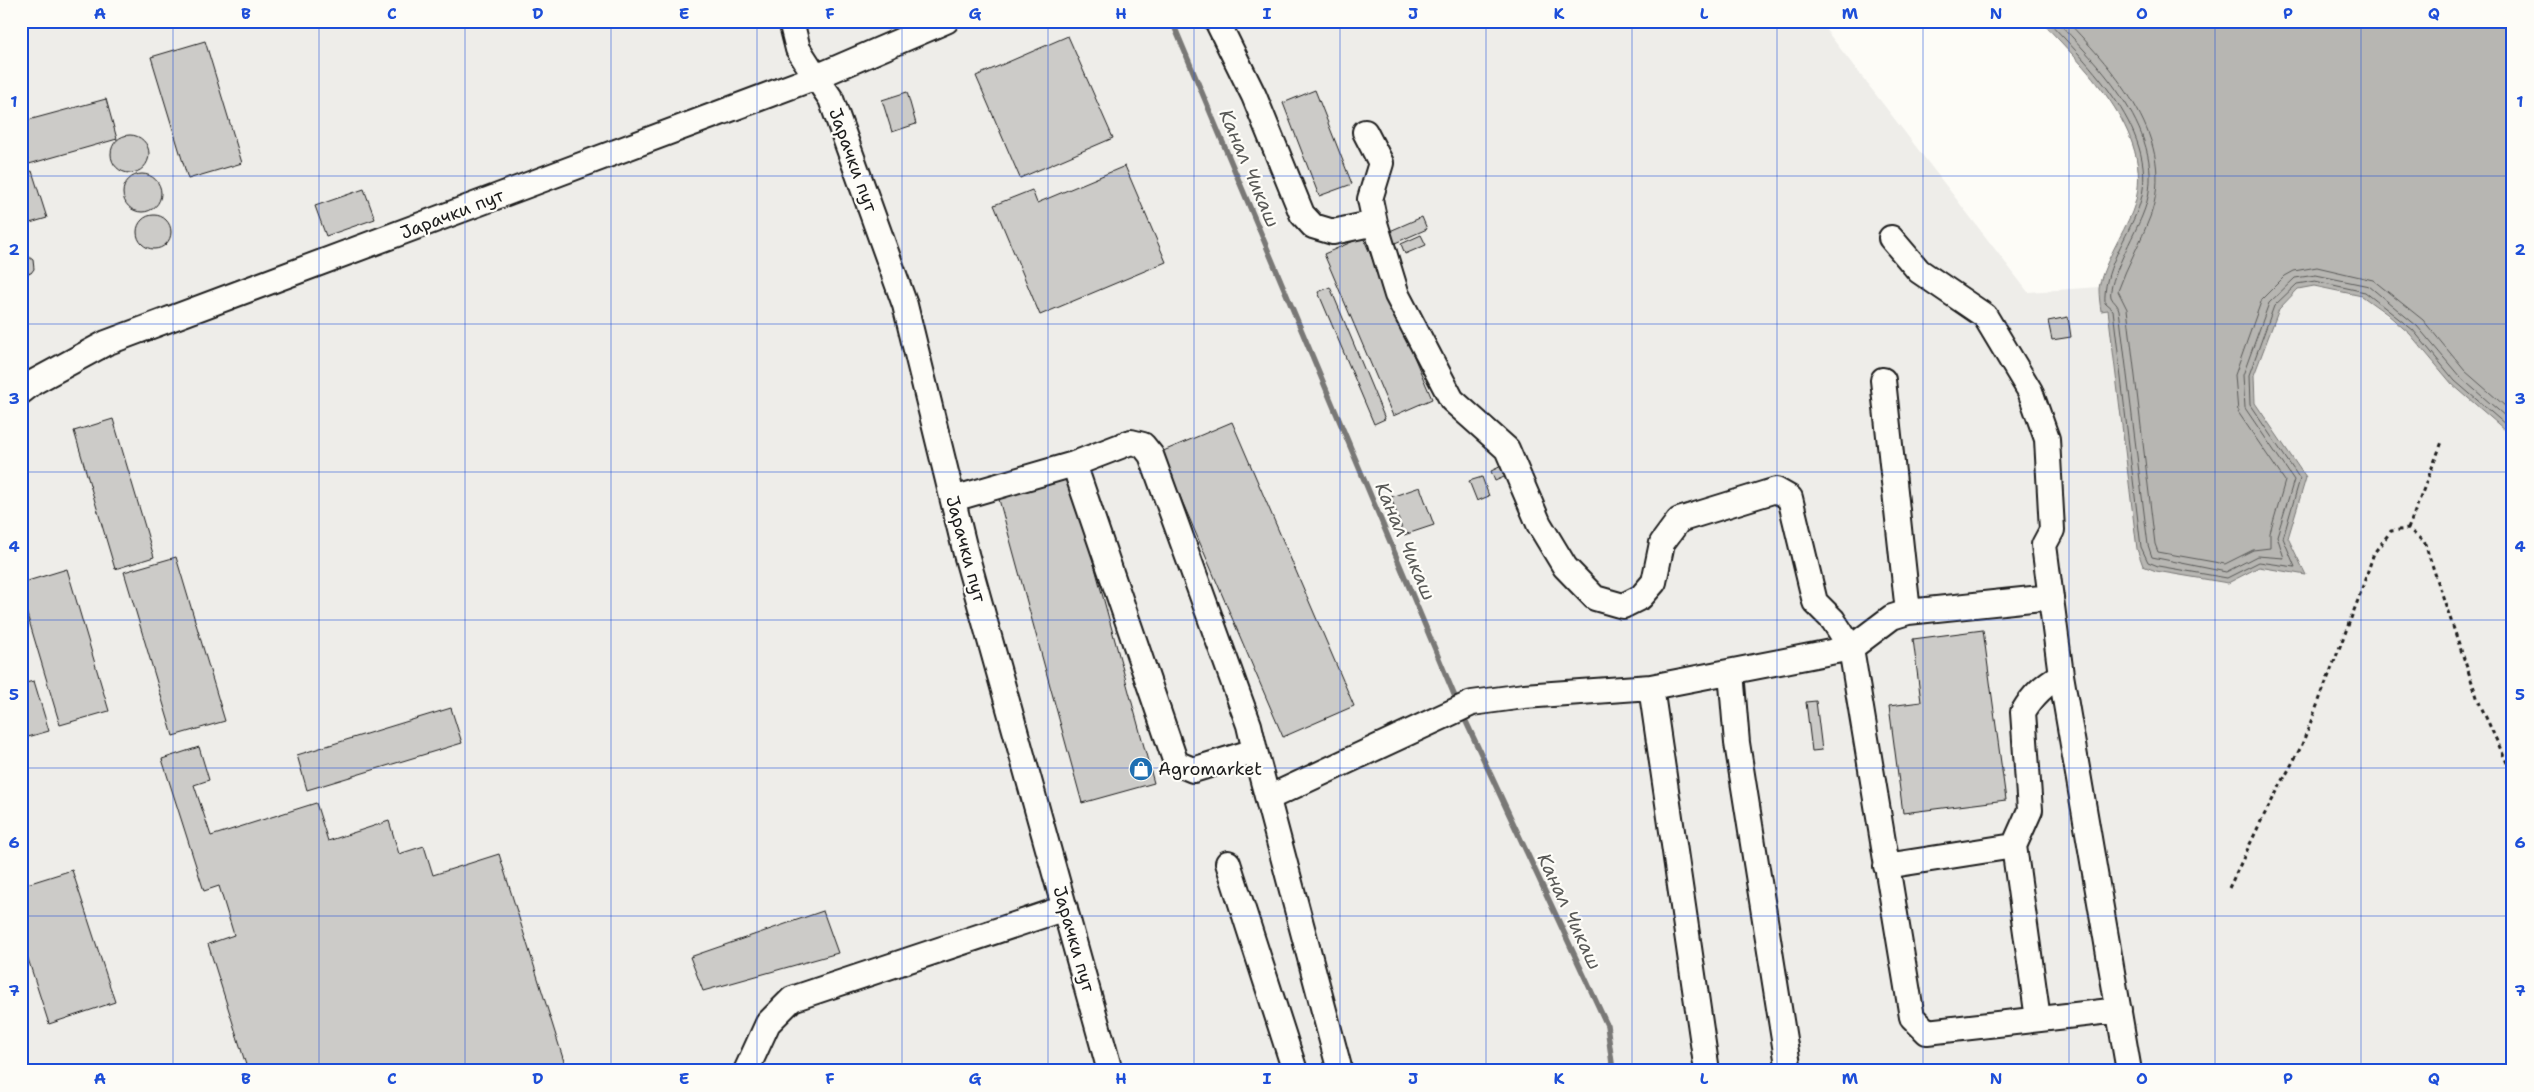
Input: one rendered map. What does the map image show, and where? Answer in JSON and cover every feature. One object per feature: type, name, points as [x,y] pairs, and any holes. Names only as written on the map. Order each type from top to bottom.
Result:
[{"type":"street","points":[[791,21],[798,49],[816,78],[946,21]]},
{"type":"street","points":[[1217,21],[1254,96],[1302,214],[1313,226],[1333,232],[1375,223]]},
{"type":"street","name":"Јарачки пут","points":[[21,392],[34,382],[106,343],[816,78],[830,100],[905,305],[966,554],[1110,1071]]},
{"type":"street","points":[[1365,132],[1381,163],[1370,199],[1375,223],[1398,295],[1452,400],[1507,449],[1539,524],[1565,567],[1595,598],[1623,606],[1641,597],[1654,582],[1662,543],[1679,520],[1776,490],[1790,498],[1815,602],[1833,620],[1851,648],[1912,1017],[1927,1032],[2119,1010]]},
{"type":"street","points":[[1891,238],[1919,271],[1985,316],[2030,391],[2047,439],[2052,530],[2044,545],[2061,675],[2129,1071]]},
{"type":"street","points":[[1883,380],[1908,612]]},
{"type":"street","points":[[953,499],[1074,464],[1131,442],[1143,445],[1151,455],[1249,725],[1340,1071]]},
{"type":"street","points":[[1074,464],[1176,762],[1193,770],[1255,751]]},
{"type":"street","points":[[1268,798],[1472,704],[1524,696],[1651,687],[1851,648],[1892,617],[1908,612],[2051,598]]},
{"type":"street","points":[[1731,672],[1737,743],[1789,1071]]},
{"type":"street","points":[[2038,1019],[2014,846],[2030,810],[2022,712],[2031,698],[2045,684],[2061,675]]},
{"type":"street","points":[[1651,687],[1707,1071]]},
{"type":"street","points":[[1886,866],[2014,846]]},
{"type":"street","points":[[1228,863],[1295,1071]]},
{"type":"street","points":[[746,1071],[768,1023],[792,999],[1065,908]]},
{"type":"path","points":[[2408,528],[2442,442]]},
{"type":"path","points":[[2229,888],[2307,733],[2374,553],[2391,531],[2408,528],[2424,540],[2478,700],[2513,776]]},
{"type":"shaded area","points":[[21,21],[1819,21],[2028,292],[2099,287],[2101,311],[2108,309],[2137,549],[2144,566],[2228,583],[2259,567],[2288,539],[2306,478],[2255,403],[2254,375],[2279,309],[2298,289],[2314,286],[2362,296],[2410,334],[2452,384],[2513,437],[2513,1071],[21,1071]]},
{"type":"shaded area","points":[[88,21],[115,21],[90,28]]},
{"type":"water","points":[[2041,21],[2513,21],[2513,437],[2452,384],[2410,334],[2362,296],[2314,286],[2298,289],[2279,309],[2254,375],[2255,403],[2306,478],[2288,538],[2306,575],[2259,567],[2228,583],[2156,571],[2143,566],[2137,549],[2108,310],[2101,311],[2099,289],[2108,261],[2132,212],[2138,185],[2136,158],[2128,132],[2114,107],[2097,83]]},
{"type":"building","points":[[1068,36],[1113,138],[1020,178],[976,76]]},
{"type":"building","points":[[205,41],[242,163],[188,179],[151,57]]},
{"type":"building","points":[[1315,90],[1352,184],[1319,196],[1283,103]]},
{"type":"building","points":[[907,92],[916,124],[892,132],[882,100]]},
{"type":"building","points":[[106,99],[117,139],[29,164],[21,137],[21,122]]},
{"type":"building","points":[[130,135],[137,136],[143,141],[148,147],[148,161],[143,167],[137,172],[130,173],[123,172],[117,167],[112,161],[111,154],[112,147],[117,141],[123,136]]},
{"type":"building","points":[[1125,166],[1166,262],[1040,315],[994,205],[1032,190],[1037,203]]},
{"type":"building","points":[[32,171],[47,218],[30,223],[21,193],[21,174]]},
{"type":"building","points":[[142,174],[155,180],[161,193],[155,206],[142,212],[129,206],[123,193],[129,180]]},
{"type":"building","points":[[364,189],[375,219],[326,236],[315,206]]},
{"type":"building","points":[[154,215],[161,216],[166,220],[170,225],[170,239],[166,244],[161,248],[154,249],[147,248],[142,244],[138,239],[137,232],[138,225],[142,220],[147,216]]},
{"type":"building","points":[[1422,217],[1427,229],[1395,243],[1390,231]]},
{"type":"building","points":[[1421,235],[1426,245],[1405,254],[1401,244]]},
{"type":"building","points":[[21,236],[27,244],[27,248],[21,253]]},
{"type":"building","points":[[1363,237],[1432,399],[1393,416],[1324,254]]},
{"type":"building","points":[[29,257],[33,260],[34,269],[31,273],[22,275],[21,258]]},
{"type":"building","points":[[1330,287],[1385,419],[1374,424],[1318,292]]},
{"type":"building","points":[[2068,317],[2071,337],[2052,340],[2048,321]]},
{"type":"building","points":[[113,419],[154,557],[115,569],[74,431]]},
{"type":"building","points":[[1232,422],[1354,706],[1283,737],[1161,452]]},
{"type":"building","points":[[1506,464],[1511,474],[1495,481],[1491,471]]},
{"type":"building","points":[[1069,473],[1154,783],[1082,803],[997,492]]},
{"type":"building","points":[[1482,477],[1489,496],[1477,501],[1469,481]]},
{"type":"building","points":[[1420,487],[1434,525],[1404,535],[1391,497]]},
{"type":"building","points":[[176,557],[225,721],[173,736],[124,572]]},
{"type":"building","points":[[67,569],[109,711],[60,725],[21,594],[21,583]]},
{"type":"building","points":[[1983,630],[2006,800],[1903,813],[1889,706],[1921,702],[1913,639]]},
{"type":"building","points":[[34,681],[49,731],[21,739],[21,684]]},
{"type":"building","points":[[1816,701],[1822,750],[1812,751],[1806,702]]},
{"type":"building","points":[[451,708],[462,743],[307,790],[297,755]]},
{"type":"building","points":[[199,747],[209,780],[194,785],[211,836],[316,803],[328,841],[389,821],[399,854],[424,846],[433,875],[499,854],[567,1071],[229,1071],[246,1065],[208,944],[234,935],[219,886],[204,891],[162,759]]},
{"type":"building","points":[[72,870],[115,1002],[49,1024],[21,937],[21,886]]},
{"type":"building","points":[[823,911],[838,953],[703,991],[690,957]]},
{"type":"waterway","name":"Канал Чикаш","points":[[1172,21],[1458,704]]},
{"type":"waterway","name":"Канал Чикаш","points":[[1462,713],[1607,1025],[1613,1071]]},
{"type":"place","name":"Agromarket","points":[[1141,769]]}]
